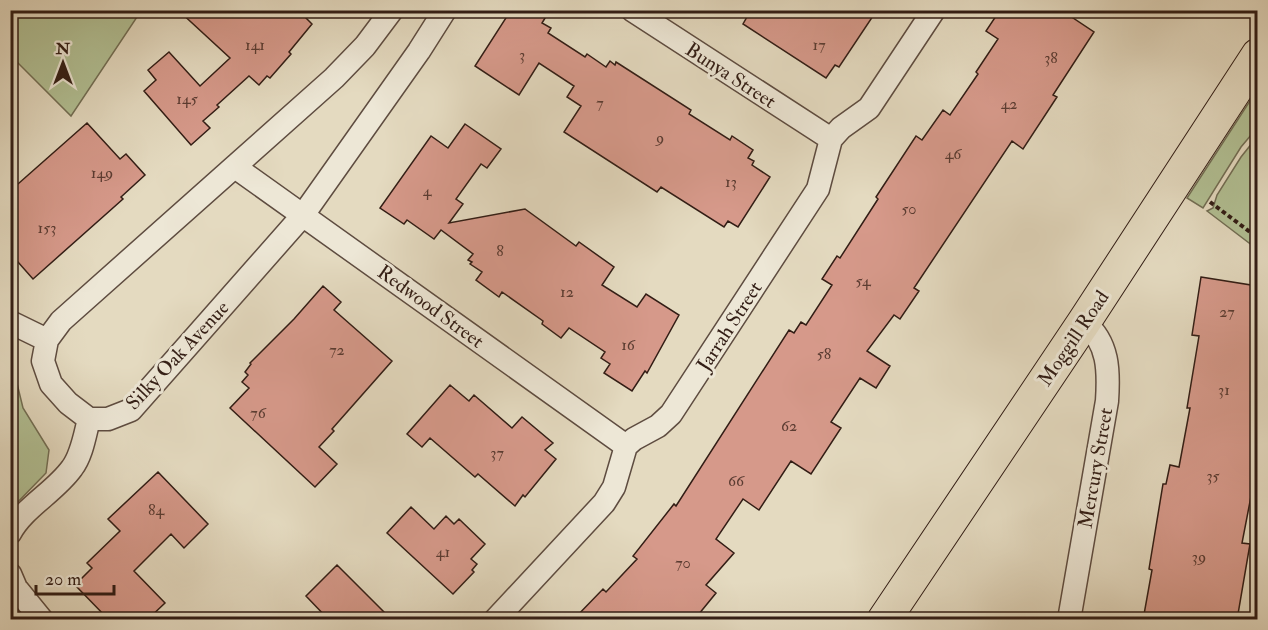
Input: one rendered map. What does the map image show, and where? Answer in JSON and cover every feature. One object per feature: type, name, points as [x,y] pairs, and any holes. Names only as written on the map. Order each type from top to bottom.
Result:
[{"type":"main road","name":"Moggill Road","points":[[884,620],[1084,322],[1257,55]]},
{"type":"street","points":[[10,533],[23,516],[63,480],[74,466],[89,419],[68,403],[51,384],[43,362],[47,340],[61,321],[334,78],[365,46],[392,10]]},
{"type":"street","name":"Silky Oak Avenue","points":[[89,419],[108,419],[131,410],[303,215],[419,51],[445,10]]},
{"type":"street","name":"Bunya Street","points":[[632,10],[831,139]]},
{"type":"street","points":[[831,139],[841,128],[869,108],[934,10]]},
{"type":"street","name":"Jarrah Street","points":[[626,446],[658,426],[671,414],[818,189],[823,177],[831,139]]},
{"type":"street","name":"Redwood Street","points":[[235,167],[626,446]]},
{"type":"street","points":[[10,322],[47,340]]},
{"type":"street","name":"Mercury Street","points":[[1069,620],[1107,401],[1109,370],[1105,351],[1093,330],[1084,322]]},
{"type":"street","points":[[495,620],[604,503],[614,487],[626,446]]},
{"type":"street","points":[[10,574],[16,588],[42,620]]},
{"type":"path","points":[[1210,202],[1257,238]]},
{"type":"green space","points":[[10,11],[141,11],[71,116],[11,56]]},
{"type":"green space","points":[[1257,90],[1257,128],[1241,147],[1203,208],[1187,198]]},
{"type":"green space","points":[[1257,137],[1257,249],[1207,211],[1213,208],[1217,195],[1241,157]]},
{"type":"green space","points":[[11,365],[23,408],[49,450],[46,473],[11,509]]},
{"type":"building","points":[[178,10],[298,10],[312,24],[289,52],[291,54],[270,78],[267,76],[259,85],[249,76],[217,105],[219,107],[203,121],[210,128],[191,145],[144,91],[156,80],[148,70],[169,52],[200,86],[230,58]]},
{"type":"building","points":[[511,10],[550,10],[542,23],[551,28],[548,33],[585,57],[587,54],[606,67],[610,61],[615,65],[616,62],[691,110],[689,114],[730,140],[732,136],[753,150],[748,158],[754,161],[752,165],[770,177],[738,227],[728,221],[724,227],[661,187],[657,192],[564,132],[581,106],[567,97],[574,86],[539,63],[519,95],[475,66]]},
{"type":"building","points":[[751,10],[877,10],[839,67],[835,65],[826,78],[743,24]]},
{"type":"building","points":[[1000,10],[1061,10],[1094,32],[1053,95],[1057,97],[1023,149],[1012,141],[914,288],[919,291],[900,319],[894,315],[867,351],[890,366],[876,388],[860,378],[831,422],[841,428],[811,474],[791,461],[759,510],[743,499],[716,539],[734,553],[706,585],[716,593],[694,620],[573,620],[603,589],[606,592],[637,559],[633,556],[674,504],[676,506],[789,330],[794,333],[801,322],[806,325],[832,285],[822,279],[837,256],[840,258],[916,136],[922,140],[943,110],[950,115],[978,74],[976,72],[998,39],[986,31]]},
{"type":"building","points":[[87,123],[120,159],[126,154],[145,175],[121,197],[123,199],[33,279],[10,253],[10,191]]},
{"type":"building","points":[[465,124],[501,149],[487,168],[481,164],[456,199],[463,204],[449,223],[525,209],[576,246],[579,242],[614,267],[602,285],[637,307],[646,294],[679,315],[647,373],[645,371],[632,391],[604,373],[610,364],[601,358],[605,352],[569,328],[561,338],[542,324],[543,321],[502,292],[499,297],[476,280],[482,272],[468,260],[473,254],[441,230],[434,239],[407,220],[404,224],[380,208],[431,136],[448,148]]},
{"type":"building","points":[[1201,277],[1257,286],[1257,487],[1253,486],[1242,543],[1250,544],[1237,620],[1143,620],[1163,484],[1166,484],[1170,465],[1179,467],[1190,408],[1187,408],[1199,336],[1192,335]]},
{"type":"building","points":[[323,286],[341,302],[334,310],[392,361],[319,447],[337,464],[315,487],[230,408],[249,388],[242,382],[248,375],[245,372],[250,363]]},
{"type":"building","points":[[450,385],[469,401],[474,395],[512,428],[522,417],[553,443],[545,450],[556,459],[515,506],[478,474],[475,477],[430,438],[422,447],[407,434]]},
{"type":"building","points":[[158,472],[208,524],[184,548],[171,534],[134,571],[165,603],[147,620],[109,620],[75,585],[92,568],[87,563],[120,531],[108,519]]},
{"type":"building","points":[[411,507],[434,529],[446,516],[454,524],[459,519],[485,544],[471,559],[477,564],[472,570],[474,572],[453,594],[387,533]]},
{"type":"building","points":[[337,565],[392,620],[329,620],[306,596]]}]
